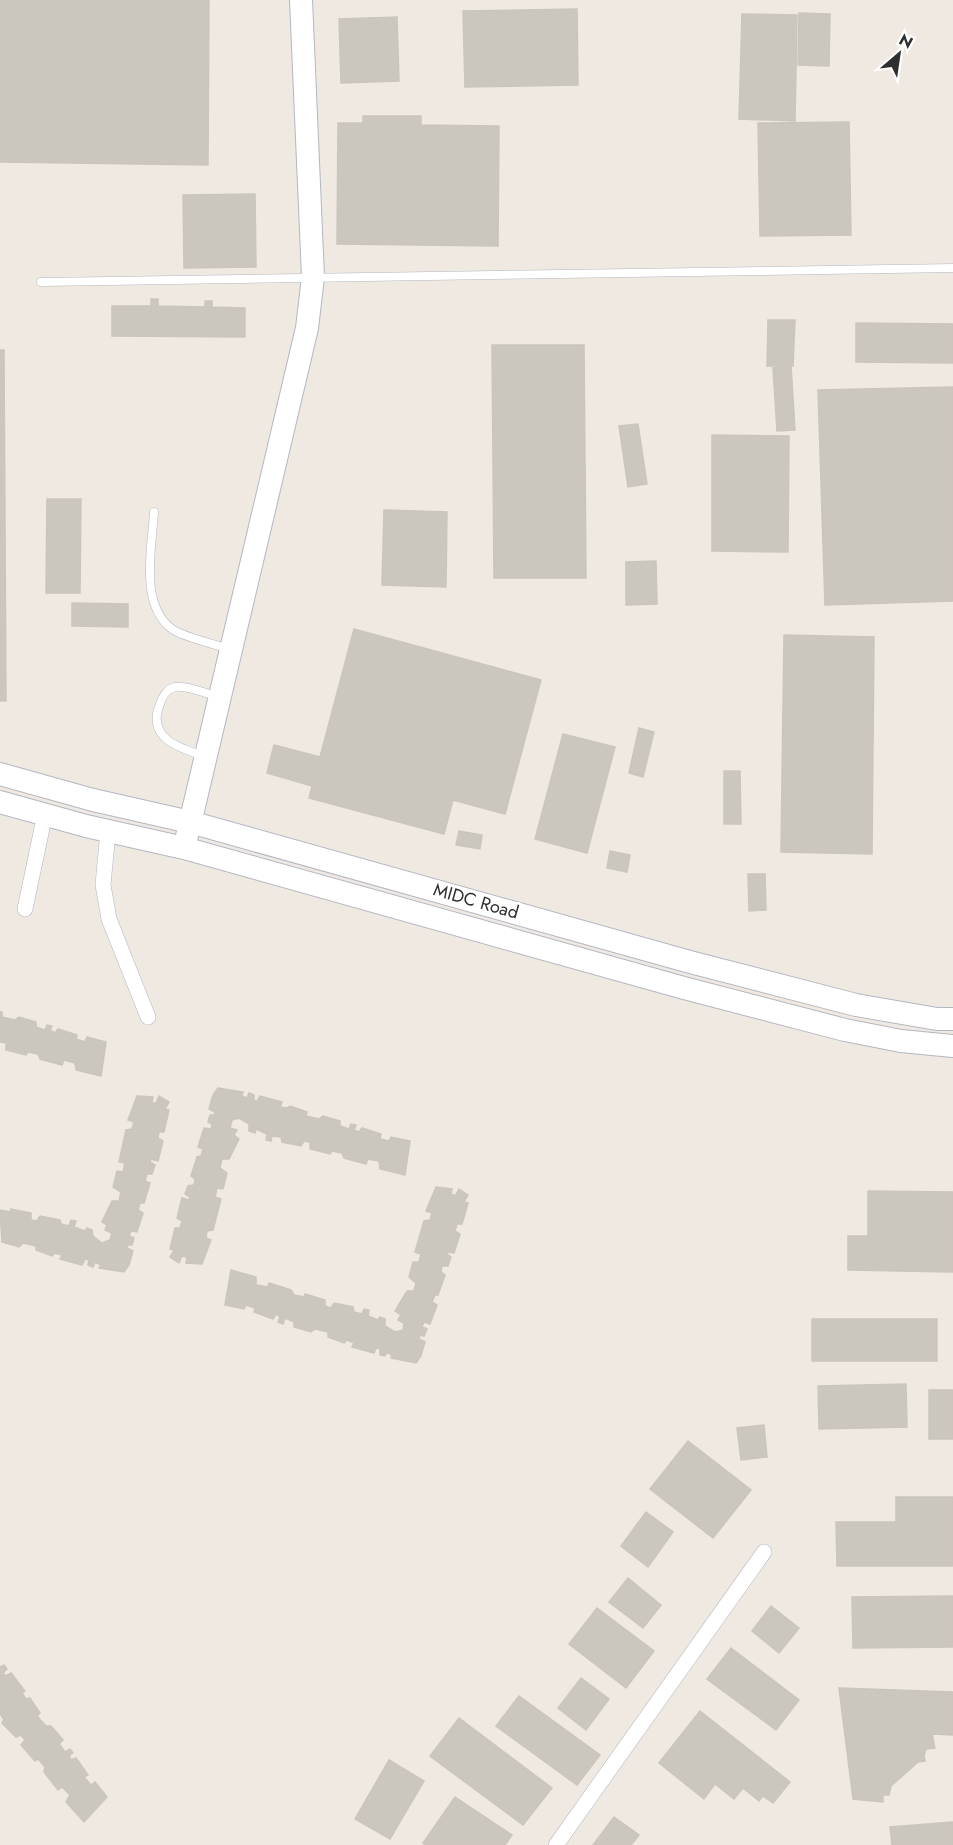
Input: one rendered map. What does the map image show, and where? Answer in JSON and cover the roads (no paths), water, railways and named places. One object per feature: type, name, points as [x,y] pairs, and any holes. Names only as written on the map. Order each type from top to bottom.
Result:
[{"type":"main road","points":[[184,848],[307,328],[313,277],[301,0]]},
{"type":"main road","name":"MIDC Road","points":[[0,774],[93,800],[190,822],[690,962],[856,1005],[937,1019],[953,1019]]},
{"type":"main road","name":"MIDC Road","points":[[0,802],[108,831],[184,848],[684,988],[845,1030],[901,1041],[953,1046]]},
{"type":"street","points":[[25,909],[45,814]]},
{"type":"street","points":[[108,831],[103,885],[109,919],[148,1017]]},
{"type":"street","points":[[555,1845],[764,1552]]},
{"type":"lane","points":[[41,282],[953,268]]},
{"type":"lane","points":[[154,512],[150,587],[159,616],[173,630],[230,649]]},
{"type":"lane","points":[[205,757],[164,738],[157,729],[156,718],[165,693],[175,687],[194,689],[219,697]]}]
